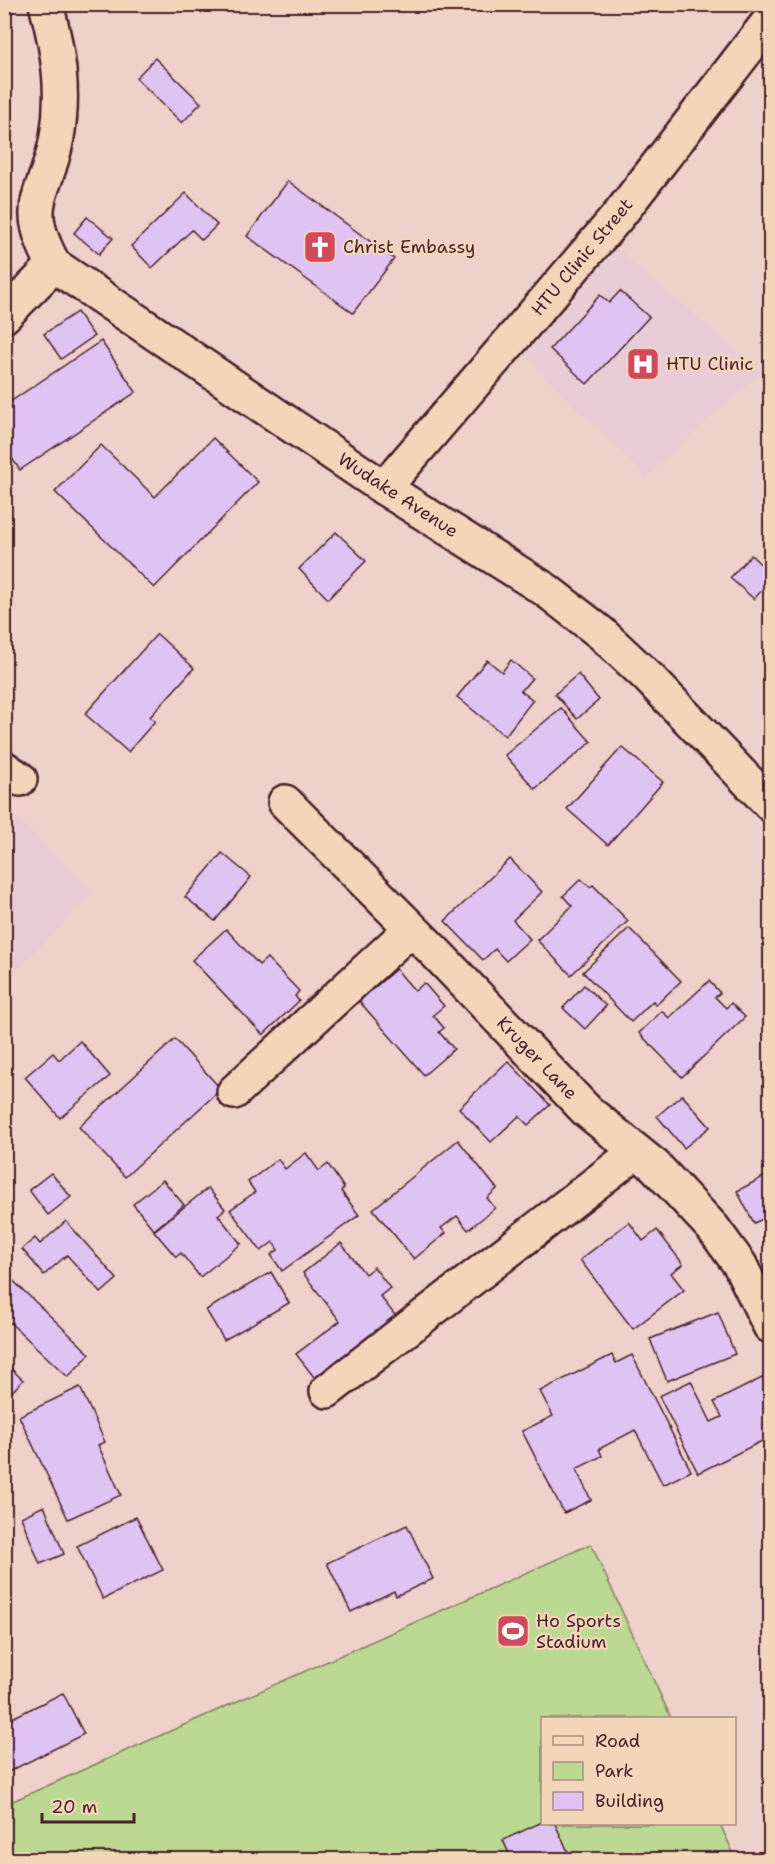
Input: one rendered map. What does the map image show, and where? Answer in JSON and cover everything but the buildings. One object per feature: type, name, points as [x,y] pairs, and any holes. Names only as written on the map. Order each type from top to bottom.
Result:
[{"type":"street","points":[[4,316],[54,265],[42,244],[36,219],[37,196],[57,139],[62,88],[60,66],[46,4]]},
{"type":"street","name":"HTU Clinic Street","points":[[384,488],[619,215],[771,20]]},
{"type":"street","name":"Wudake Avenue","points":[[54,265],[384,488],[546,590],[601,633],[771,804]]},
{"type":"street","name":"Kruger Lane","points":[[285,802],[587,1111],[655,1166],[713,1228],[740,1265],[771,1326]]},
{"type":"street","points":[[234,1092],[411,929]]},
{"type":"street","points":[[327,1391],[636,1152]]},
{"type":"shaded area","name":"HTU Clinic","points":[[616,248],[762,372],[646,477],[525,356]]},
{"type":"shaded area","points":[[5,806],[93,893],[5,981]]},
{"type":"green space","name":"Ho Sports Stadium","points":[[591,1544],[671,1717],[541,1717],[541,1825],[720,1825],[736,1859],[5,1859],[4,1805]]},
{"type":"place","name":"Christ Embassy","points":[[320,247]]},
{"type":"place","name":"HTU Clinic","points":[[643,364]]},
{"type":"place","name":"Ho Sports Stadium","points":[[513,1631]]}]
